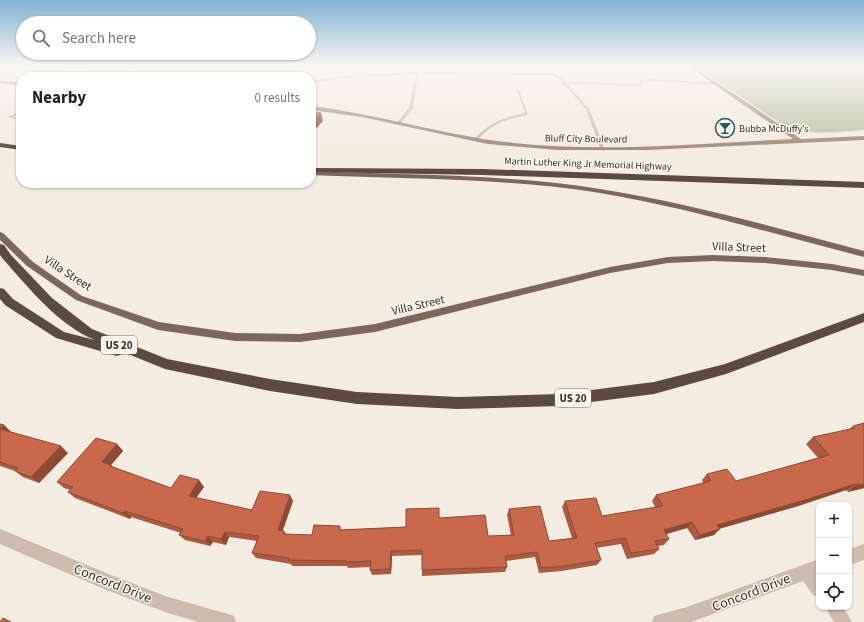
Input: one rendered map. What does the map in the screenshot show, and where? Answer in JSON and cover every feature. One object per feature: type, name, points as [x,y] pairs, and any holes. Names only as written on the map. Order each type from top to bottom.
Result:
[{"type":"highway","points":[[0,145],[16,147]]},
{"type":"highway","name":"Martin Luther King Jr Memorial Highway","points":[[316,171],[491,173],[864,185]]},
{"type":"highway","name":"US 20","points":[[0,247],[7,258],[48,301],[88,332],[165,364],[270,385],[357,398],[458,403],[560,400],[654,388],[726,369],[782,349],[864,316]]},
{"type":"highway","points":[[0,292],[9,302],[60,335],[165,364]]},
{"type":"main road","name":"Villa Street","points":[[316,171],[487,180],[600,191],[670,205],[864,254]]},
{"type":"main road","name":"Villa Street","points":[[0,235],[30,264],[79,298],[158,326],[234,337],[300,338],[375,328],[610,270],[668,260],[713,258],[765,260],[832,267],[864,273]]},
{"type":"street","points":[[732,94],[800,141]]},
{"type":"street","name":"Bluff City Boulevard","points":[[316,109],[353,114],[476,140],[534,147],[603,150],[864,138]]},
{"type":"street","name":"Concord Drive","points":[[0,536],[110,583],[168,605],[228,622]]},
{"type":"street","points":[[852,556],[864,552]]},
{"type":"street","points":[[812,569],[816,580]]},
{"type":"street","name":"Concord Drive","points":[[660,622],[694,613],[812,569]]},
{"type":"street","points":[[835,610],[844,622]]},
{"type":"lane","points":[[399,123],[411,108],[413,94]]},
{"type":"lane","points":[[476,140],[486,129],[498,120],[527,114],[520,94]]},
{"type":"lane","points":[[574,94],[587,109],[603,150]]},
{"type":"lane","points":[[750,94],[806,129],[864,127]]},
{"type":"lane","points":[[16,114],[9,117],[16,118]]},
{"type":"green space","points":[[737,94],[864,94],[864,130],[811,132],[780,123]]},
{"type":"building","points":[[316,112],[321,113],[316,118]]},
{"type":"building","points":[[864,423],[864,484],[855,484],[717,525],[720,529],[700,535],[692,522],[664,530],[669,539],[655,541],[659,549],[631,553],[625,538],[595,543],[601,560],[541,568],[537,552],[505,556],[507,567],[422,570],[422,550],[391,551],[390,569],[370,570],[371,561],[346,562],[289,560],[289,558],[252,553],[259,536],[225,532],[221,539],[208,536],[205,541],[179,535],[183,529],[125,511],[123,513],[68,492],[73,487],[57,482],[96,438],[117,444],[102,462],[111,465],[110,466],[171,488],[180,475],[199,480],[189,496],[252,510],[260,491],[290,495],[278,530],[284,531],[283,534],[312,535],[314,525],[340,526],[339,530],[406,527],[406,509],[439,508],[439,518],[485,515],[488,536],[514,535],[509,509],[540,506],[549,541],[577,538],[565,501],[596,498],[602,516],[663,506],[656,495],[711,481],[707,474],[727,469],[736,481],[829,455],[813,437],[855,428],[853,426]]},
{"type":"building","points":[[0,429],[61,446],[31,477],[15,471],[18,468],[0,462]]},
{"type":"building","points":[[3,618],[11,622],[0,622]]},
{"type":"place","name":"Bubba McDuffy's","points":[[725,128]]}]
